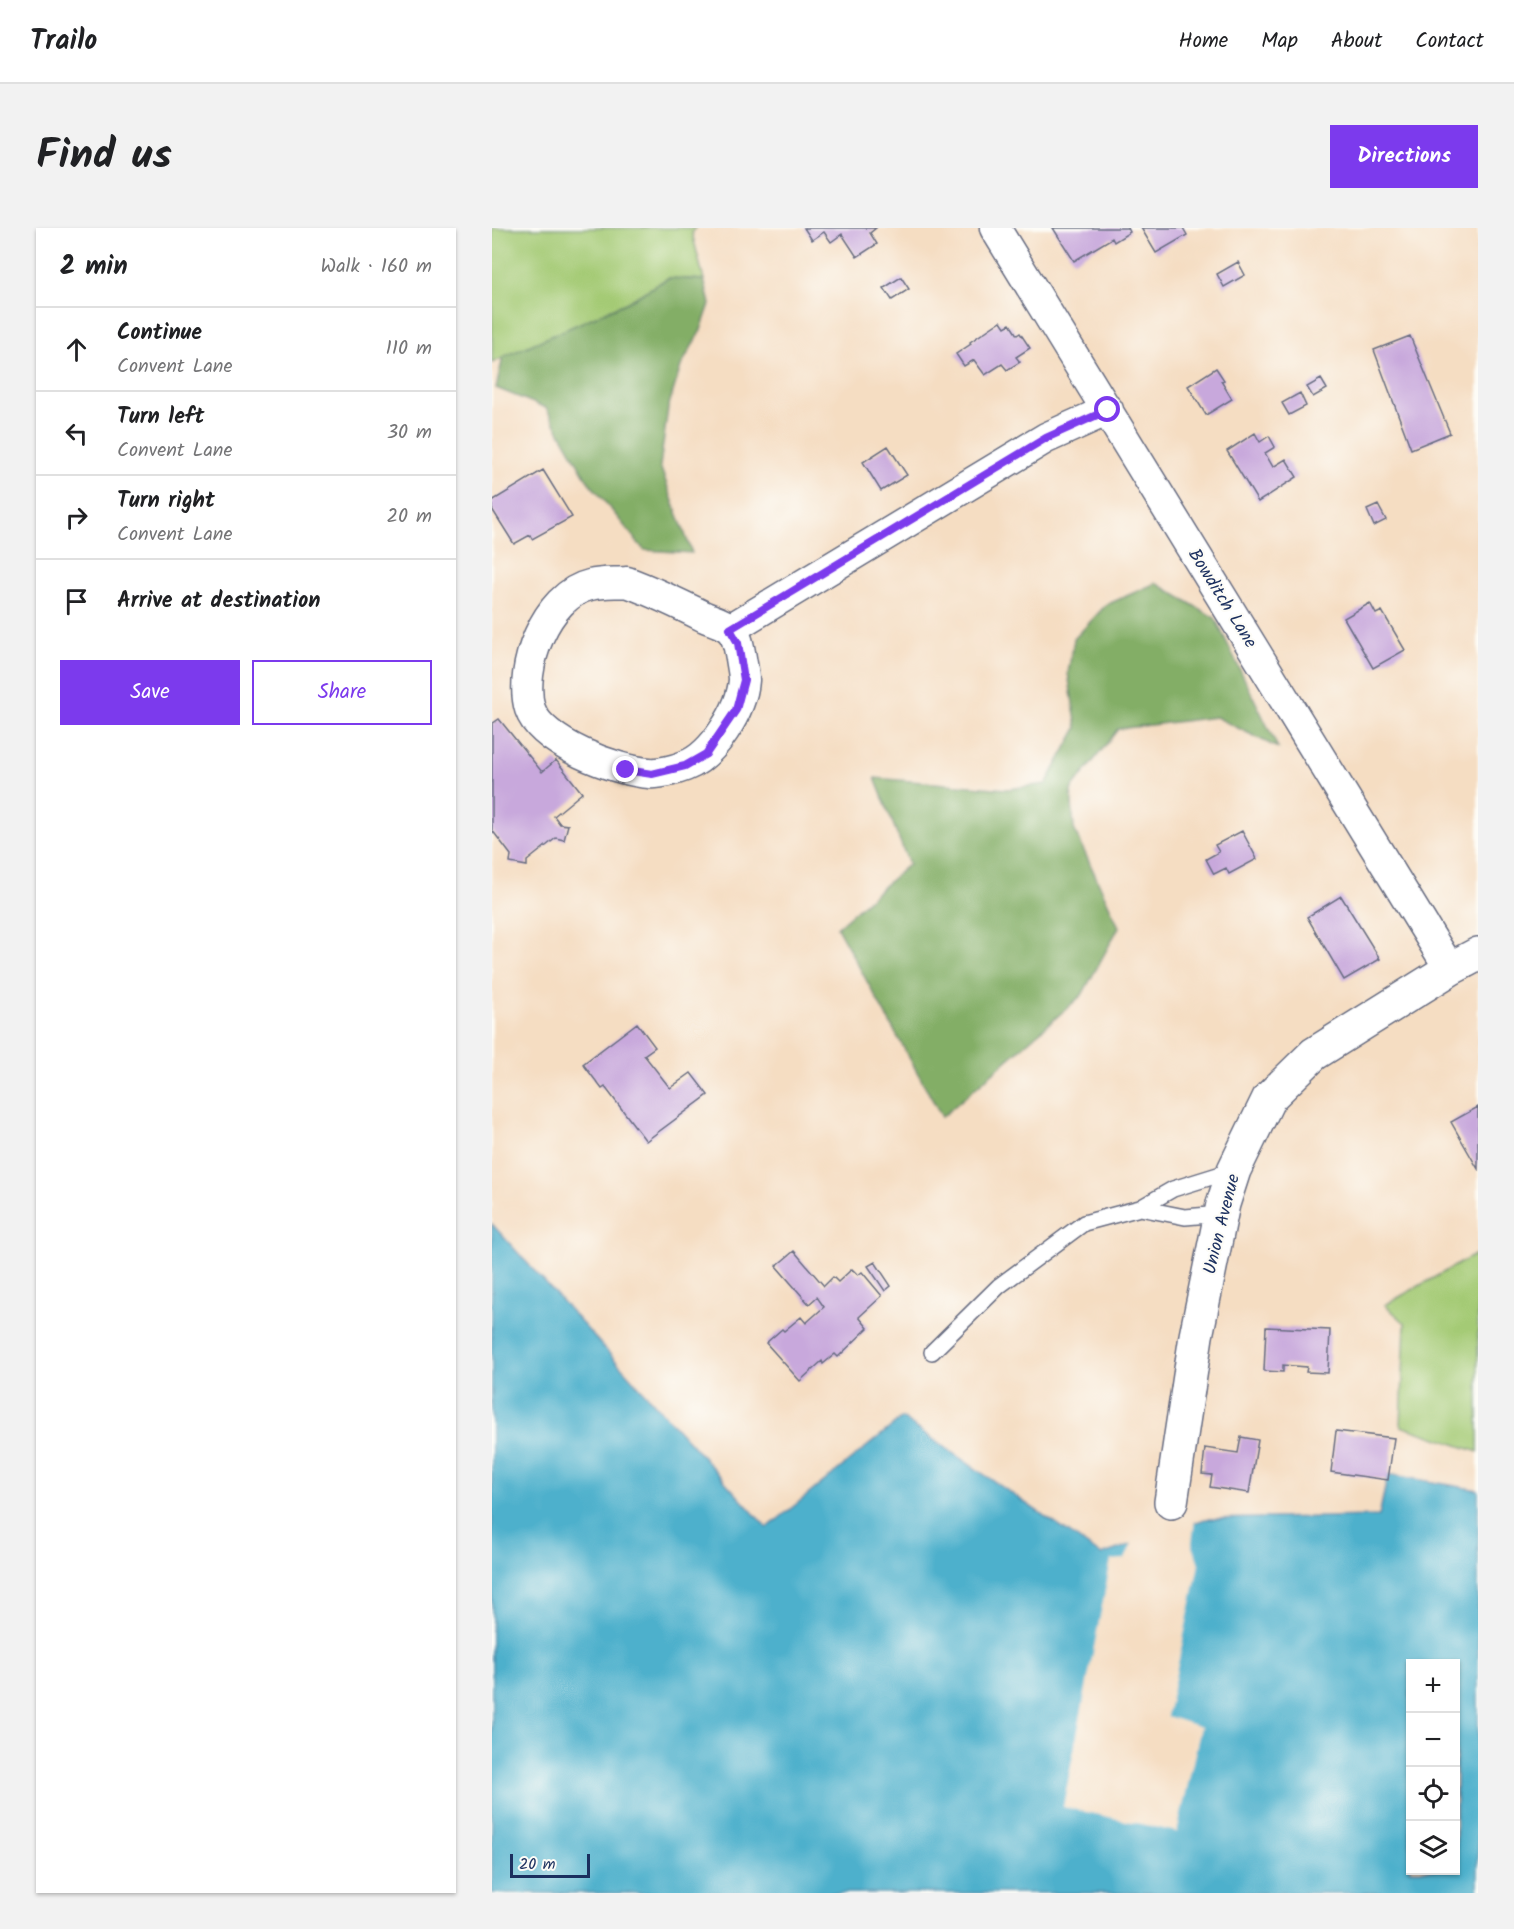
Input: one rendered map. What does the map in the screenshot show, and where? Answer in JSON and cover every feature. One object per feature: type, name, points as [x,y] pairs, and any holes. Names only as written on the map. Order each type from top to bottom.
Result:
[{"type":"street","name":"Bowditch Lane","points":[[995,228],[1108,410],[1464,962]]},
{"type":"street","points":[[730,629],[1046,438],[1108,410]]},
{"type":"street","points":[[627,582],[653,591],[730,629],[738,643],[744,680],[736,710],[706,754],[685,766],[652,774],[626,770],[578,751],[544,730],[530,709],[528,680],[537,638],[549,615],[574,593],[589,585],[627,582]]},
{"type":"street","name":"Union Avenue","points":[[1171,1502],[1196,1336],[1221,1214],[1234,1170],[1269,1098],[1314,1054],[1464,962]]},
{"type":"lane","points":[[932,1352],[999,1286],[1084,1223],[1140,1208],[1173,1189],[1234,1170]]},
{"type":"lane","points":[[1140,1208],[1185,1217],[1221,1214]]},
{"type":"green space","points":[[492,228],[696,228],[692,233],[704,280],[668,278],[628,302],[492,363]]},
{"type":"green space","points":[[668,278],[704,280],[710,304],[701,330],[681,366],[668,408],[660,466],[692,553],[644,550],[588,481],[546,408],[496,388],[503,357],[628,302]]},
{"type":"green space","points":[[1156,583],[1215,618],[1278,748],[1216,717],[1118,729],[1071,790],[1074,829],[1119,927],[1082,995],[942,1117],[837,927],[909,864],[875,778],[1007,789],[1046,784],[1077,728],[1068,673],[1074,639],[1106,605]]},
{"type":"green space","points":[[1478,1253],[1478,1452],[1401,1426],[1405,1323],[1385,1305]]},
{"type":"water","points":[[492,1224],[767,1528],[902,1418],[1101,1555],[1205,1519],[1379,1516],[1388,1474],[1478,1490],[1478,1893],[492,1893]]},
{"type":"pier","points":[[1195,1519],[1192,1543],[1199,1564],[1167,1716],[1201,1727],[1177,1832],[1063,1807],[1111,1560],[1125,1559],[1133,1541]]},
{"type":"building","points":[[804,228],[876,228],[870,233],[877,244],[857,257],[842,234],[831,242],[824,232],[812,240]]},
{"type":"building","points":[[1053,228],[1128,228],[1130,232],[1114,242],[1112,238],[1074,261]]},
{"type":"building","points":[[1141,228],[1183,228],[1187,235],[1156,253]]},
{"type":"building","points":[[1238,262],[1245,275],[1224,287],[1217,274]]},
{"type":"building","points":[[901,277],[909,289],[892,300],[884,288]]},
{"type":"building","points":[[1001,321],[1005,327],[1010,324],[1017,335],[1020,333],[1030,348],[1016,357],[1020,362],[1007,370],[1002,364],[985,375],[974,360],[964,366],[956,354]]},
{"type":"building","points":[[1410,336],[1450,433],[1411,449],[1374,350]]},
{"type":"building","points":[[1216,368],[1232,399],[1206,415],[1188,386]]},
{"type":"building","points":[[1321,379],[1327,389],[1313,397],[1307,387]]},
{"type":"building","points":[[1300,393],[1306,406],[1289,415],[1282,403]]},
{"type":"building","points":[[1255,433],[1260,442],[1269,436],[1275,447],[1265,453],[1273,467],[1286,459],[1297,477],[1258,502],[1227,451]]},
{"type":"building","points":[[888,446],[907,475],[881,491],[863,462]]},
{"type":"building","points":[[543,470],[572,517],[532,539],[530,535],[514,544],[492,509],[492,501]]},
{"type":"building","points":[[1378,505],[1386,520],[1374,526],[1367,510]]},
{"type":"building","points":[[1370,603],[1376,614],[1382,611],[1405,650],[1373,668],[1344,618]]},
{"type":"building","points":[[499,719],[542,772],[556,760],[582,793],[554,816],[560,824],[568,825],[564,840],[556,838],[527,861],[527,866],[510,863],[511,855],[492,830],[492,724]]},
{"type":"building","points":[[1242,831],[1257,859],[1229,874],[1226,868],[1214,874],[1206,859],[1219,852],[1215,845]]},
{"type":"building","points":[[1341,896],[1380,959],[1344,980],[1307,917]]},
{"type":"building","points":[[637,1023],[655,1047],[644,1055],[670,1088],[691,1073],[708,1095],[646,1141],[605,1087],[602,1089],[583,1064]]},
{"type":"building","points":[[1478,1107],[1478,1169],[1451,1122]]},
{"type":"building","points":[[794,1251],[824,1286],[833,1277],[838,1282],[852,1269],[858,1275],[862,1272],[882,1296],[859,1317],[868,1328],[838,1357],[835,1354],[823,1364],[822,1361],[800,1381],[766,1343],[801,1317],[806,1323],[824,1307],[817,1297],[809,1304],[776,1266]]},
{"type":"building","points":[[875,1262],[891,1286],[885,1291],[868,1266]]},
{"type":"building","points":[[1266,1327],[1330,1330],[1328,1373],[1306,1372],[1307,1367],[1283,1365],[1283,1372],[1264,1371]]},
{"type":"building","points":[[1336,1431],[1394,1438],[1388,1480],[1331,1472]]},
{"type":"building","points":[[1241,1437],[1258,1440],[1249,1493],[1210,1487],[1212,1475],[1202,1474],[1205,1448],[1238,1453]]},
{"type":"route","points":[[626,770],[652,774],[685,766],[706,754],[736,710],[744,680],[738,643],[730,629],[1046,438],[1108,410]]}]
